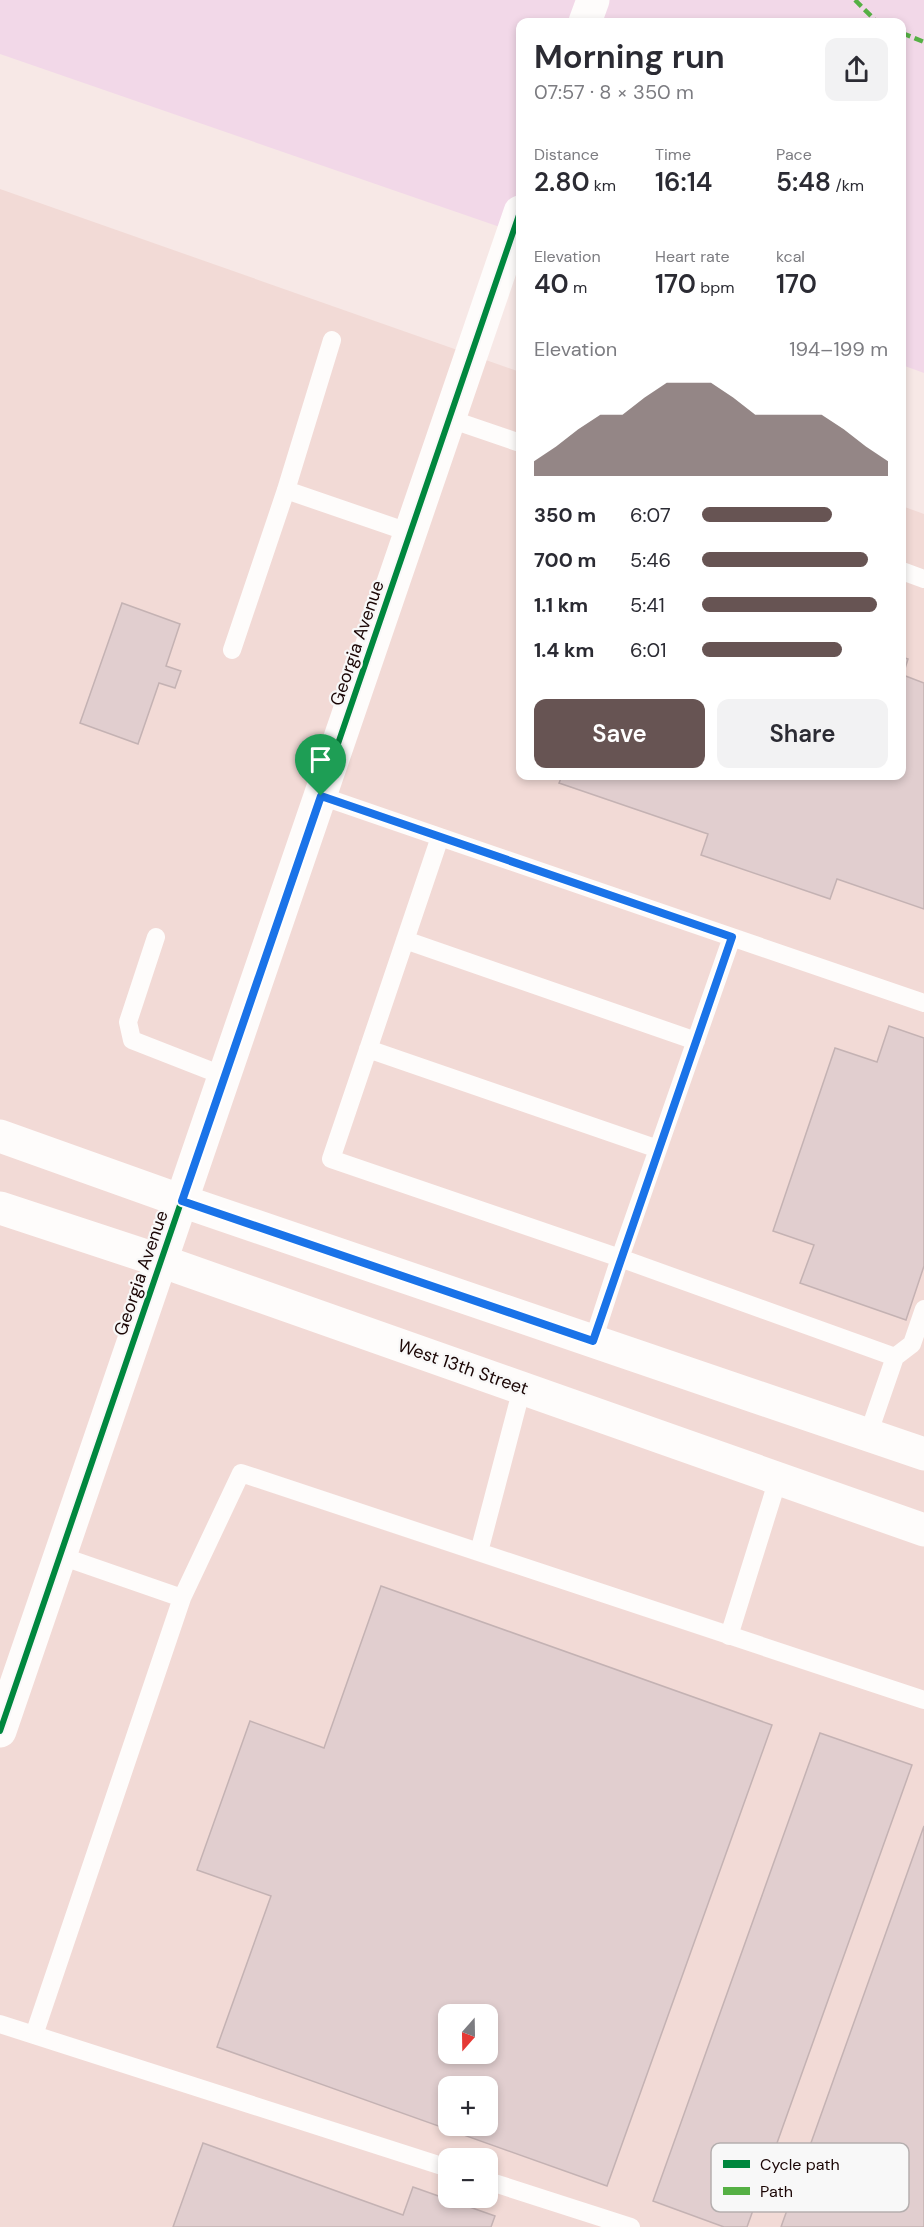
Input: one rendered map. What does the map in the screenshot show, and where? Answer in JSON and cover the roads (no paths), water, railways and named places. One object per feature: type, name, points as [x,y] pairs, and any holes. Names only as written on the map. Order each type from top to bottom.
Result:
[{"type":"main road","points":[[586,18],[593,0]]},
{"type":"main road","name":"Georgia Avenue","points":[[0,1731],[516,224]]},
{"type":"main road","points":[[0,1136],[182,1201],[924,1454]]},
{"type":"main road","name":"West 13th Street","points":[[0,1208],[161,1261],[924,1530]]},
{"type":"lane","points":[[232,650],[333,340]]},
{"type":"lane","points":[[450,419],[516,442]]},
{"type":"lane","points":[[286,490],[411,534]]},
{"type":"lane","points":[[906,572],[924,579]]},
{"type":"lane","points":[[321,796],[924,1003]]},
{"type":"lane","points":[[440,837],[331,1159],[620,1258],[895,1357]]},
{"type":"lane","points":[[156,937],[128,1022],[132,1040],[225,1076]]},
{"type":"lane","points":[[593,1341],[732,937]]},
{"type":"lane","points":[[405,940],[696,1041]]},
{"type":"lane","points":[[368,1049],[658,1149]]},
{"type":"lane","points":[[868,1435],[895,1357],[912,1344],[924,1309]]},
{"type":"lane","points":[[479,1552],[522,1388]]},
{"type":"lane","points":[[33,2035],[182,1598],[241,1473],[924,1700]]},
{"type":"lane","points":[[729,1636],[778,1479]]},
{"type":"lane","points":[[61,1556],[182,1598]]},
{"type":"lane","points":[[0,2024],[438,2165]]},
{"type":"lane","points":[[498,2184],[631,2227]]}]
